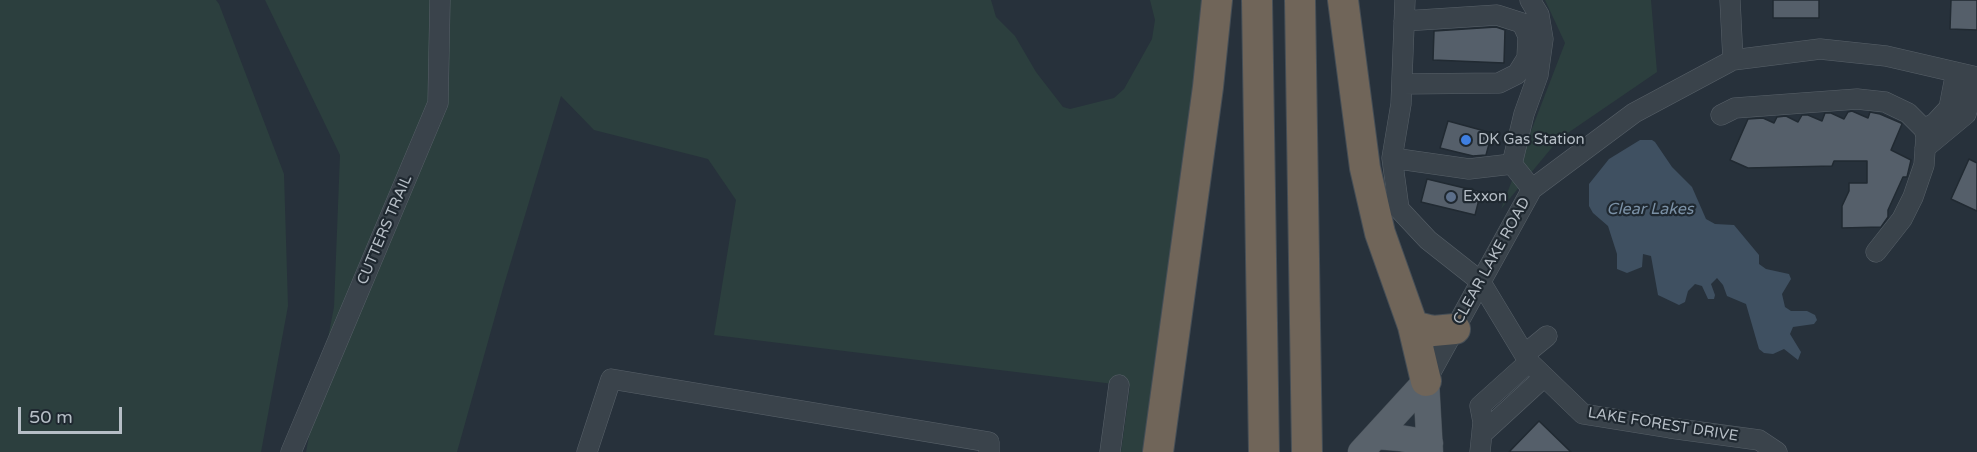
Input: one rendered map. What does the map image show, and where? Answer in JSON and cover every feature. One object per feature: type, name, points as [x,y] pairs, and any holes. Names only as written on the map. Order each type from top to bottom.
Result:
[{"type":"highway","points":[[1158,452],[1208,87],[1217,0]]},
{"type":"highway","points":[[1257,0],[1264,452]]},
{"type":"highway","points":[[1300,0],[1307,452]]},
{"type":"highway","points":[[1344,0],[1365,168],[1380,233],[1413,326],[1426,381]]},
{"type":"highway","points":[[1413,326],[1433,331],[1455,329]]},
{"type":"main road","points":[[1368,444],[1426,381]]},
{"type":"main road","points":[[1368,444],[1401,438],[1430,447],[1426,381]]},
{"type":"street","name":"CUTTERS TRAIL","points":[[291,452],[438,103],[440,0]]},
{"type":"street","points":[[1405,0],[1401,104],[1392,158],[1399,209],[1428,240],[1480,281]]},
{"type":"street","points":[[1512,164],[1524,114],[1538,75],[1543,39],[1539,15],[1530,0]]},
{"type":"street","points":[[1730,0],[1733,60]]},
{"type":"street","points":[[1402,84],[1499,83],[1517,74],[1527,58],[1528,36],[1522,23],[1497,15],[1404,21]]},
{"type":"street","name":"CLEAR LAKE ROAD","points":[[1426,381],[1532,189],[1634,113],[1733,60],[1820,49],[1886,56],[1976,77]]},
{"type":"street","points":[[1876,252],[1902,219],[1913,196],[1924,165],[1925,138],[1949,108],[1956,72]]},
{"type":"street","points":[[1925,138],[1965,114],[1976,77]]},
{"type":"street","points":[[1721,115],[1736,108],[1857,99],[1885,102],[1908,113],[1925,138]]},
{"type":"street","points":[[1392,158],[1469,169],[1512,164]]},
{"type":"street","points":[[1512,164],[1532,189]]},
{"type":"street","name":"LAKE FOREST DRIVE","points":[[1480,281],[1527,358],[1583,414],[1759,440],[1778,452]]},
{"type":"street","points":[[1481,442],[1484,422],[1480,406],[1547,336]]},
{"type":"street","points":[[1481,442],[1544,377]]},
{"type":"street","points":[[586,452],[611,379],[988,442],[988,452]]},
{"type":"street","points":[[1110,452],[1119,385]]},
{"type":"green space","points":[[0,0],[216,0],[219,4],[284,174],[288,306],[261,452],[0,452]]},
{"type":"green space","points":[[265,0],[991,0],[996,17],[1015,36],[1036,72],[1063,107],[1070,109],[1114,98],[1124,89],[1152,39],[1155,20],[1150,0],[1207,0],[1145,452],[1121,452],[1130,386],[714,335],[736,200],[708,159],[594,130],[561,96],[503,288],[457,452],[306,452],[334,307],[340,155]]},
{"type":"green space","points":[[1545,0],[1651,0],[1657,72],[1559,139],[1501,209],[1565,43]]},
{"type":"water","name":"Clear Lakes","points":[[1640,140],[1655,142],[1672,167],[1692,187],[1706,219],[1715,224],[1734,225],[1759,255],[1759,264],[1766,269],[1789,274],[1791,279],[1782,294],[1785,307],[1791,311],[1807,311],[1815,315],[1817,320],[1814,324],[1793,327],[1790,334],[1801,352],[1798,360],[1784,349],[1773,354],[1764,353],[1759,349],[1746,304],[1727,296],[1723,285],[1717,278],[1711,284],[1714,299],[1708,299],[1702,286],[1695,284],[1688,291],[1685,302],[1679,305],[1658,295],[1651,256],[1643,254],[1642,267],[1627,273],[1617,269],[1617,254],[1608,226],[1593,213],[1589,206],[1589,184],[1609,159]]},
{"type":"building","points":[[1773,0],[1819,0],[1819,18],[1773,18]]},
{"type":"building","points":[[1951,0],[1977,0],[1977,30],[1950,29]]},
{"type":"building","points":[[1496,27],[1505,30],[1504,63],[1433,60],[1434,31]]},
{"type":"building","points":[[1852,111],[1868,118],[1870,112],[1880,114],[1901,123],[1891,150],[1911,160],[1907,177],[1903,177],[1888,210],[1888,217],[1881,227],[1842,228],[1842,206],[1849,191],[1849,183],[1867,183],[1867,161],[1834,161],[1832,166],[1748,168],[1730,160],[1748,119],[1763,118],[1774,123],[1777,117],[1786,116],[1798,122],[1802,115],[1808,115],[1822,121],[1825,113],[1831,113],[1844,119],[1848,112]]},
{"type":"building","name":"DK Gas Station","points":[[1448,121],[1492,133],[1486,155],[1473,156],[1440,148]]},
{"type":"building","points":[[1969,159],[1977,163],[1977,211],[1951,199]]},
{"type":"building","name":"Exxon","points":[[1427,179],[1481,192],[1475,215],[1421,202]]},
{"type":"building","points":[[1539,421],[1571,452],[1509,452]]},
{"type":"place","name":"DK Gas Station","points":[[1466,140]]},
{"type":"place","name":"Exxon","points":[[1451,197]]}]
